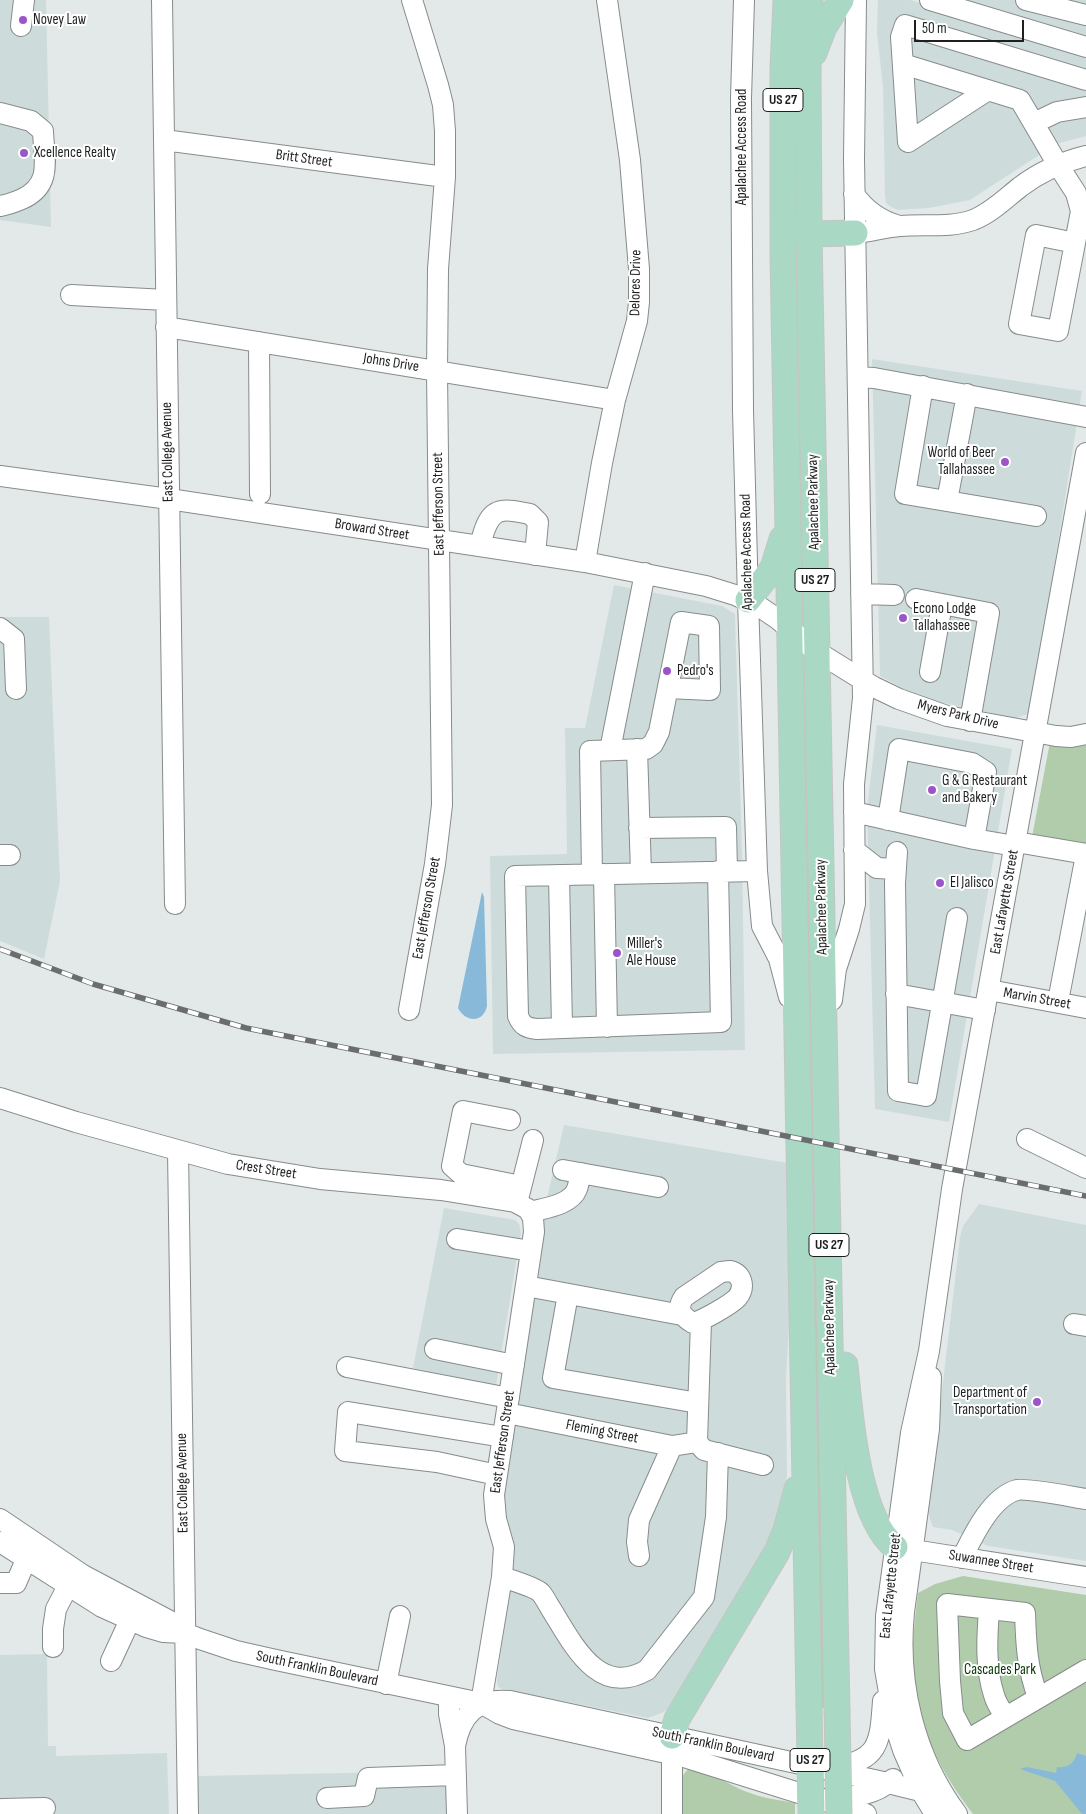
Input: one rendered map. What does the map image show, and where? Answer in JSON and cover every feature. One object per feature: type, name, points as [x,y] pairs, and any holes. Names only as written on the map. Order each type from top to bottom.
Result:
[{"type":"main road","name":"Apalachee Parkway","points":[[786,0],[783,200],[809,1705],[814,1806]]},
{"type":"main road","name":"Apalachee Parkway","points":[[810,0],[808,72],[809,234],[839,1814]]},
{"type":"main road","points":[[808,72],[824,27],[841,0]]},
{"type":"main road","points":[[783,200],[790,220],[799,230],[809,234],[855,233]]},
{"type":"main road","points":[[748,600],[770,573],[775,562],[783,530],[788,492]]},
{"type":"main road","points":[[828,1198],[850,1410],[860,1472],[874,1520],[886,1539],[904,1549]]},
{"type":"main road","points":[[672,1745],[677,1719],[771,1563],[782,1541],[796,1496],[805,1422]]},
{"type":"street","points":[[21,26],[24,0]]},
{"type":"street","name":"East College Avenue","points":[[162,0],[175,904]]},
{"type":"street","name":"East Jefferson Street","points":[[409,1010],[435,864],[442,805],[437,371],[438,269],[445,177],[443,106],[412,0]]},
{"type":"street","name":"Delores Drive","points":[[585,562],[615,400],[637,321],[639,302],[639,269],[630,160],[607,0]]},
{"type":"street","name":"Apalachee Access Road","points":[[744,0],[741,156],[743,410],[757,871],[762,926],[779,959],[789,992],[794,1031],[798,1097]]},
{"type":"street","points":[[826,1095],[830,1018],[835,977],[840,953],[854,912],[856,760],[862,706],[854,194],[856,0]]},
{"type":"street","points":[[930,0],[1086,47]]},
{"type":"street","points":[[1029,30],[1031,2],[1086,15]]},
{"type":"street","points":[[988,90],[908,142],[901,37],[905,25],[1086,80]]},
{"type":"street","points":[[903,64],[1020,100],[1076,193],[1081,211],[1075,243],[1058,331],[1019,324],[1036,235],[1075,243]]},
{"type":"street","points":[[1034,123],[1057,112],[1086,107]]},
{"type":"street","points":[[0,113],[31,121],[43,131],[45,168],[42,183],[34,193],[0,206]]},
{"type":"street","name":"Britt Street","points":[[164,140],[445,177]]},
{"type":"street","points":[[855,233],[899,226],[945,224],[973,220],[1000,204],[1022,186],[1058,165],[1086,156]]},
{"type":"street","points":[[854,194],[860,203],[873,214],[899,226]]},
{"type":"street","points":[[71,295],[166,300]]},
{"type":"street","name":"Johns Drive","points":[[166,327],[615,400]]},
{"type":"street","points":[[259,342],[260,494]]},
{"type":"street","points":[[858,377],[924,386],[1086,417]]},
{"type":"street","points":[[924,386],[905,494],[1036,516]]},
{"type":"street","points":[[947,501],[966,394]]},
{"type":"street","name":"East Lafayette Street","points":[[957,1814],[945,1797],[926,1761],[910,1713],[903,1674],[904,1549],[911,1434],[929,1351],[949,1208],[1086,453]]},
{"type":"street","name":"Broward Street","points":[[0,476],[169,499],[585,562],[645,573],[706,586],[748,600],[790,630]]},
{"type":"street","points":[[480,546],[485,528],[491,517],[501,510],[530,514],[538,522],[536,555]]},
{"type":"street","points":[[610,750],[645,573]]},
{"type":"street","points":[[861,594],[894,595]]},
{"type":"street","points":[[916,599],[989,613],[970,720]]},
{"type":"street","points":[[930,672],[942,604]]},
{"type":"street","points":[[0,628],[14,639],[16,689]]},
{"type":"street","name":"Myers Park Drive","points":[[790,630],[816,651],[862,680],[919,707],[970,720],[1036,733],[1072,737],[1086,734]]},
{"type":"street","points":[[607,1026],[590,751],[646,749],[653,744],[660,732],[668,688]]},
{"type":"street","points":[[637,749],[641,873]]},
{"type":"street","points":[[888,820],[898,755],[972,763],[986,772],[974,839]]},
{"type":"street","points":[[854,812],[974,839],[1086,854],[1060,991]]},
{"type":"street","points":[[640,828],[726,827],[722,871],[721,1022],[527,1028],[521,1023],[518,1016],[515,876],[722,871],[757,871]]},
{"type":"street","points":[[854,850],[890,863]]},
{"type":"street","points":[[855,886],[890,863]]},
{"type":"street","points":[[890,863],[895,883],[898,1090],[926,1096],[957,918]]},
{"type":"street","points":[[559,875],[562,1028]]},
{"type":"street","name":"Marvin Street","points":[[989,990],[1086,1008]]},
{"type":"street","points":[[896,994],[985,1010]]},
{"type":"street","name":"Crest Street","points":[[0,1098],[228,1164],[320,1179],[459,1183],[526,1205]]},
{"type":"street","points":[[459,1183],[452,1166],[462,1111],[510,1120]]},
{"type":"street","points":[[1027,1139],[1086,1168]]},
{"type":"street","name":"East Jefferson Street","points":[[481,1704],[502,1577],[504,1547],[496,1519],[494,1495],[534,1232],[526,1205],[533,1140]]},
{"type":"street","name":"East College Avenue","points":[[178,1151],[188,1814]]},
{"type":"street","points":[[526,1205],[562,1203],[571,1198],[576,1190],[572,1171],[658,1187]]},
{"type":"street","points":[[457,1239],[531,1251]]},
{"type":"street","points":[[721,1272],[736,1272],[741,1278],[742,1288],[737,1298],[701,1321],[693,1323],[684,1318],[682,1314],[680,1309],[684,1297],[721,1272]]},
{"type":"street","points":[[526,1286],[682,1314]]},
{"type":"street","points":[[568,1294],[553,1378],[698,1403]]},
{"type":"street","points":[[701,1321],[698,1442],[704,1450],[763,1465]]},
{"type":"street","points":[[435,1349],[514,1365]]},
{"type":"street","name":"Fleming Street","points":[[347,1367],[672,1446],[698,1442]]},
{"type":"street","points":[[497,1475],[437,1462],[345,1451],[348,1412],[503,1437]]},
{"type":"street","points":[[639,1556],[637,1542],[639,1520],[672,1446]]},
{"type":"street","points":[[502,1577],[540,1592],[577,1650],[593,1668],[604,1675],[616,1678],[638,1675],[647,1670],[704,1597],[716,1517],[718,1453]]},
{"type":"street","points":[[962,1558],[992,1508],[1006,1495],[1018,1490],[1086,1499]]},
{"type":"street","name":"South Franklin Boulevard","points":[[0,1519],[83,1576],[168,1620],[185,1633]]},
{"type":"street","name":"South Franklin Boulevard","points":[[0,1542],[102,1607],[163,1632],[185,1633],[249,1654],[481,1704],[496,1700],[510,1701],[672,1745],[821,1768],[945,1797]]},
{"type":"street","name":"East Lafayette Street","points":[[904,1549],[886,1616],[885,1669],[892,1714],[906,1757],[921,1791],[935,1814]]},
{"type":"street","name":"Suwannee Street","points":[[904,1549],[1086,1577]]},
{"type":"street","points":[[0,1583],[16,1582],[26,1560]]},
{"type":"street","points":[[53,1646],[56,1609],[68,1586]]},
{"type":"street","points":[[1038,1697],[1030,1674],[1026,1651],[1025,1613],[947,1604],[950,1681],[954,1713],[967,1740],[1086,1670]]},
{"type":"street","points":[[989,1609],[987,1633],[988,1667],[994,1696],[1005,1716]]},
{"type":"street","points":[[386,1684],[400,1616]]},
{"type":"street","points":[[111,1661],[130,1620]]},
{"type":"street","points":[[821,1768],[844,1766],[859,1762],[874,1748],[881,1728],[885,1669]]},
{"type":"street","points":[[449,1697],[449,1714],[455,1746],[456,1814]]},
{"type":"street","points":[[455,1746],[462,1722],[481,1704]]},
{"type":"street","points":[[814,1806],[860,1796],[875,1791],[888,1783],[900,1770],[906,1757],[910,1713]]},
{"type":"street","points":[[672,1745],[672,1814]]},
{"type":"street","name":"South Franklin Boulevard","points":[[672,1745],[814,1806],[866,1814]]},
{"type":"street","points":[[327,1798],[364,1796],[368,1778],[456,1775]]},
{"type":"street","points":[[2,1814],[2,1809],[45,1808]]},
{"type":"shaded area","points":[[0,0],[46,0],[51,227],[0,220]]},
{"type":"shaded area","points":[[878,0],[910,0],[1086,54],[1086,136],[1056,144],[970,200],[929,208],[898,210],[891,207],[886,203],[885,195],[883,87],[877,33]]},
{"type":"shaded area","points":[[953,0],[1086,0],[1086,39]]},
{"type":"shaded area","points":[[872,359],[1082,391],[1031,713],[1016,718],[934,701],[908,691],[880,676]]},
{"type":"shaded area","points":[[614,585],[722,606],[735,614],[742,852],[745,1050],[493,1054],[490,856],[567,854],[565,728],[585,728]]},
{"type":"shaded area","points":[[0,617],[49,617],[60,881],[44,959],[0,941]]},
{"type":"shaded area","points":[[877,725],[1012,749],[949,1122],[875,1109],[867,809]]},
{"type":"shaded area","points":[[564,1125],[788,1163],[791,1292],[786,1379],[787,1476],[783,1504],[773,1534],[669,1707],[664,1712],[648,1718],[503,1689],[498,1687],[497,1680],[513,1564],[512,1547],[502,1505],[541,1224]]},
{"type":"shaded area","points":[[979,1204],[1086,1225],[1086,1561],[988,1546],[952,1530],[933,1527],[930,1519],[928,1511],[960,1237],[963,1226]]},
{"type":"shaded area","points":[[444,1208],[515,1220],[519,1224],[521,1232],[496,1386],[413,1368]]},
{"type":"shaded area","points":[[47,1654],[48,1746],[56,1746],[56,1756],[167,1753],[169,1814],[0,1814],[0,1655]]},
{"type":"shaded area","points":[[446,1771],[447,1814],[198,1814],[197,1776]]},
{"type":"green space","points":[[802,720],[811,781],[828,1709],[818,1707]]},
{"type":"green space","points":[[1086,741],[1086,844],[1032,837],[1050,742]]},
{"type":"green space","name":"Cascades Park","points":[[963,1576],[1086,1595],[1086,1814],[973,1814],[935,1755],[920,1713],[913,1668],[914,1624],[918,1593],[935,1584]]},
{"type":"green space","points":[[688,1769],[705,1772],[758,1796],[795,1803],[795,1814],[682,1814],[680,1779]]},
{"type":"water","points":[[482,892],[484,897],[487,1006],[482,1016],[474,1019],[465,1016],[458,1008]]},
{"type":"water","points":[[1077,1753],[1086,1756],[1086,1814],[1082,1814],[1055,1781],[1020,1769],[1027,1767],[1056,1773],[1057,1767],[1070,1765]]},
{"type":"railway","points":[[0,949],[93,984],[246,1028],[1086,1196]]},
{"type":"place","name":"Novey Law","points":[[23,20]]},
{"type":"place","name":"Xcellence Realty","points":[[24,153]]},
{"type":"place","name":"World of Beer Tallahassee","points":[[1005,462]]},
{"type":"place","name":"Econo Lodge Tallahassee","points":[[903,618]]},
{"type":"place","name":"Pedro's","points":[[667,671]]},
{"type":"place","name":"G & G Restaurant and Bakery","points":[[932,790]]},
{"type":"place","name":"El Jalisco","points":[[940,883]]},
{"type":"place","name":"Miller's Ale House","points":[[617,953]]},
{"type":"place","name":"Department of Transportation","points":[[1037,1402]]}]
